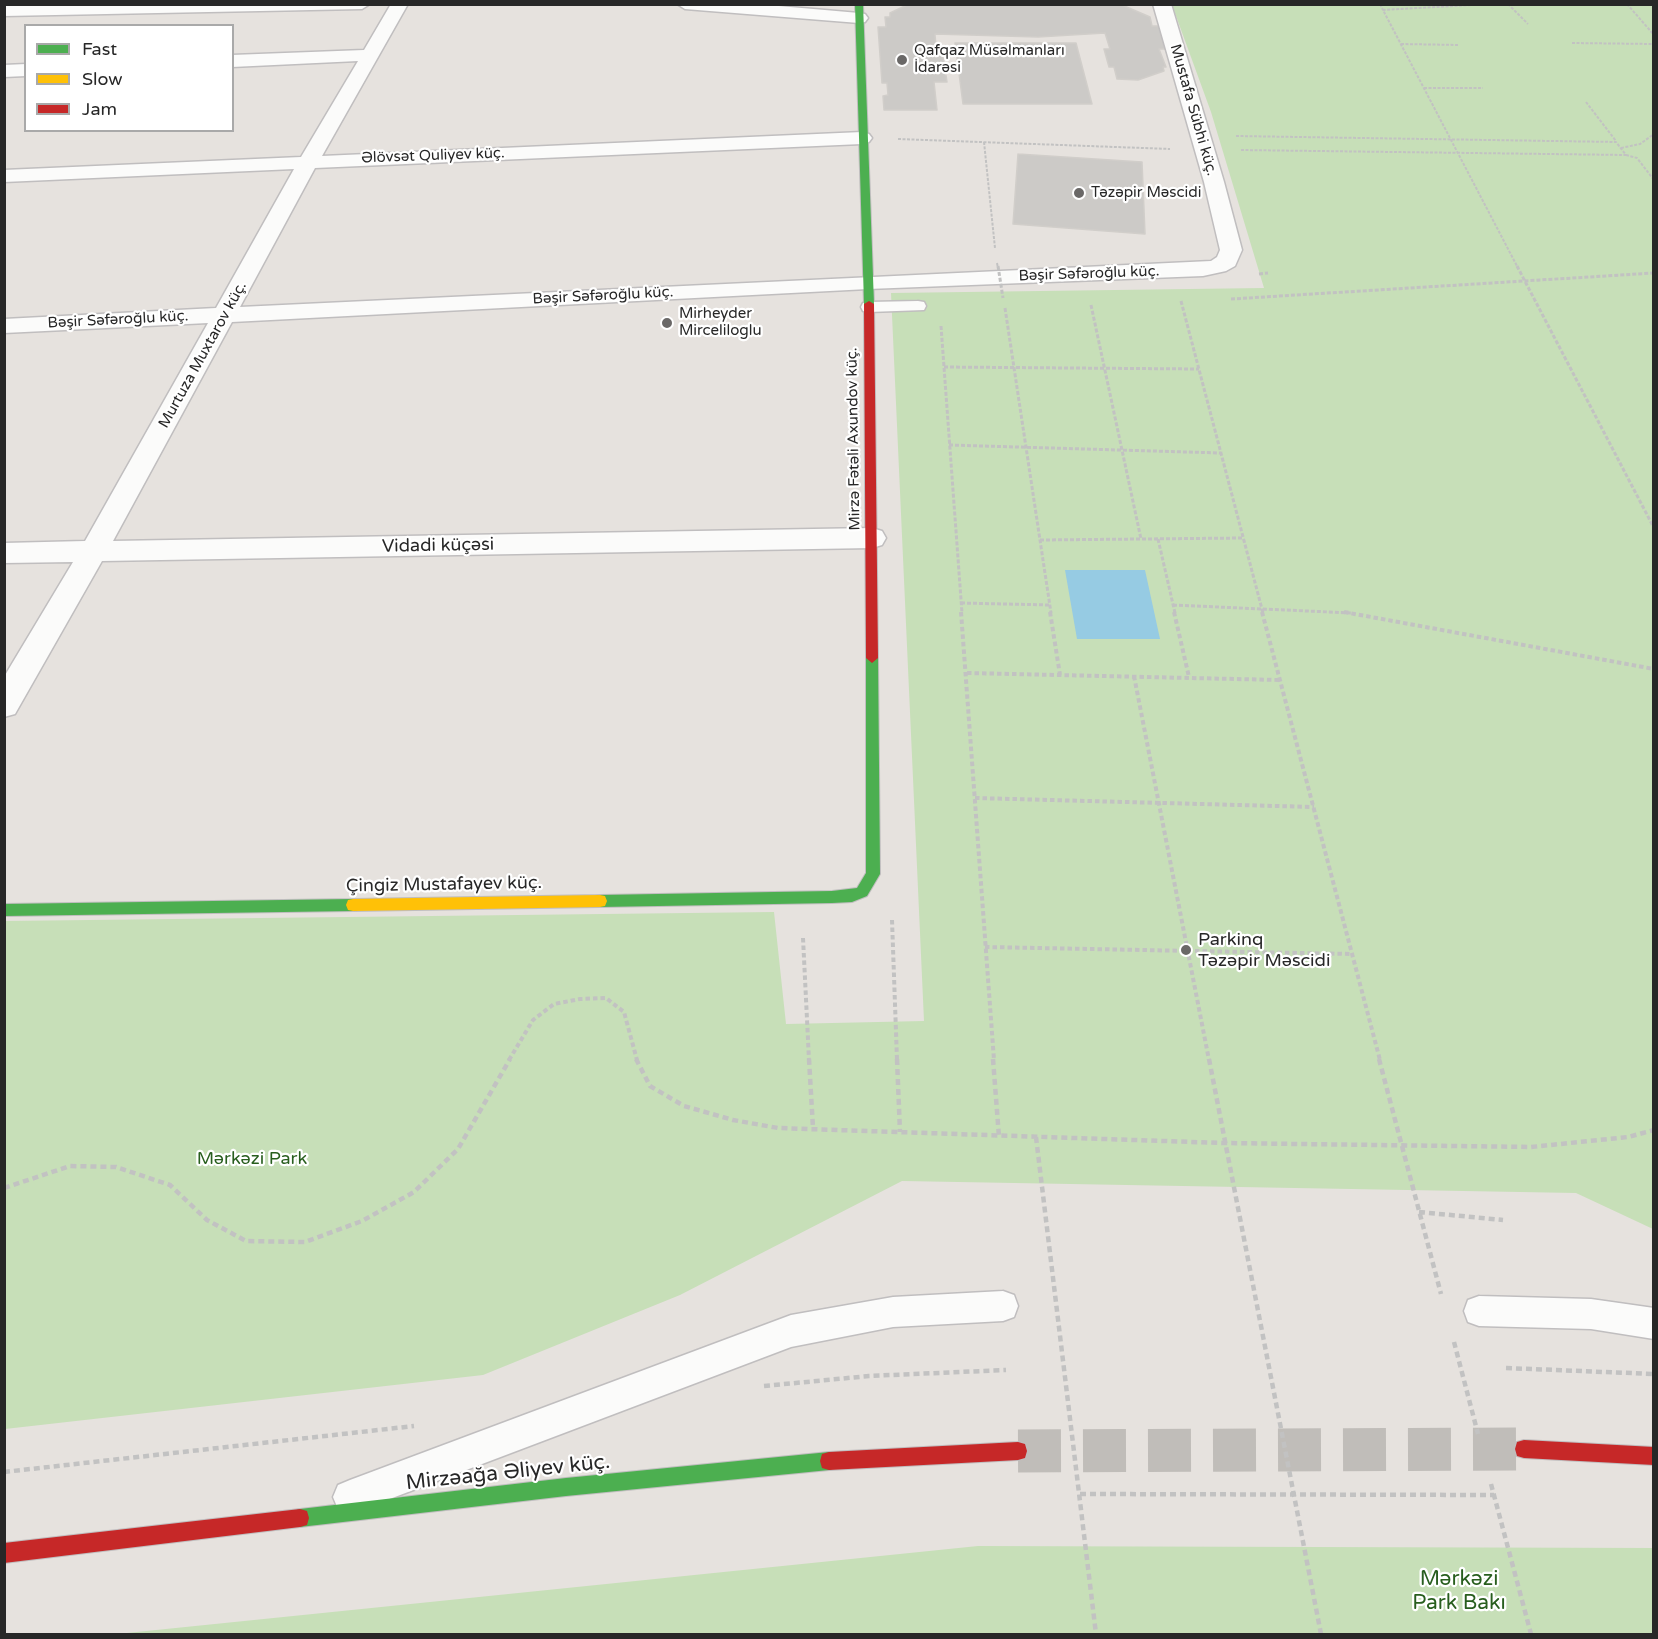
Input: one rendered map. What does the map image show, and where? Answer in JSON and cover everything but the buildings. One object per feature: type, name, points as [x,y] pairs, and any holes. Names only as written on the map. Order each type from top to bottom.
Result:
[{"type":"street","points":[[4,10],[362,4]]},
{"type":"street","name":"Murtuza Muxtarov küç.","points":[[4,705],[94,552],[309,161],[400,4]]},
{"type":"street","points":[[685,4],[859,11]]},
{"type":"street","name":"Mustafa Sübhi küç.","points":[[1162,4],[1231,250],[1227,261],[1218,266],[1203,269]]},
{"type":"street","name":"Mirzə Fətəli Axundov küç.","points":[[859,11],[861,138],[869,307],[873,874]]},
{"type":"street","points":[[234,61],[369,55]]},
{"type":"street","points":[[4,71],[24,70]]},
{"type":"street","name":"Əlövsət Quliyev küç.","points":[[4,176],[861,138]]},
{"type":"street","name":"Bəşir Səfəroğlu küç.","points":[[4,326],[868,282],[1203,269]]},
{"type":"street","name":"Vidadi küçəsi","points":[[4,553],[872,538]]},
{"type":"street","name":"Çingiz Mustafayev küç.","points":[[4,910],[832,897],[852,896],[862,892],[873,874]]},
{"type":"street","points":[[1524,1449],[1653,1456]]},
{"type":"street","name":"Mirzəağa Əliyev küç.","points":[[4,1553],[292,1518],[811,1462],[1018,1451]]},
{"type":"lane","points":[[869,307],[918,306]]},
{"type":"lane","points":[[292,1518],[791,1331],[892,1312],[1003,1306]]},
{"type":"lane","points":[[1479,1311],[1591,1314],[1653,1324]]},
{"type":"path","points":[[1380,4],[1653,528]]},
{"type":"path","points":[[1383,10],[1489,4]]},
{"type":"path","points":[[1508,4],[1528,24]]},
{"type":"path","points":[[1627,4],[1653,35]]},
{"type":"path","points":[[1572,43],[1653,44]]},
{"type":"path","points":[[1401,44],[1459,45]]},
{"type":"path","points":[[1424,88],[1483,88]]},
{"type":"path","points":[[1586,102],[1626,154]]},
{"type":"path","points":[[1621,148],[1640,144],[1653,134]]},
{"type":"path","points":[[861,138],[984,142],[1451,139],[1616,142]]},
{"type":"path","points":[[984,142],[996,252]]},
{"type":"path","points":[[1201,142],[1458,153],[1626,154],[1637,158],[1653,180]]},
{"type":"path","points":[[997,263],[1060,675]]},
{"type":"path","points":[[1222,299],[1653,273]]},
{"type":"path","points":[[1090,299],[1141,539]]},
{"type":"path","points":[[1191,300],[1181,300],[1403,1147]]},
{"type":"path","points":[[941,324],[999,1137]]},
{"type":"path","points":[[944,367],[1199,369]]},
{"type":"path","points":[[949,445],[1221,453]]},
{"type":"path","points":[[1040,540],[1243,538]]},
{"type":"path","points":[[1158,539],[1189,677]]},
{"type":"path","points":[[961,603],[1050,605]]},
{"type":"path","points":[[1173,604],[1341,611],[1653,669]]},
{"type":"path","points":[[967,673],[1280,680]]},
{"type":"path","points":[[1134,676],[1223,1143],[1295,1495],[1321,1635]]},
{"type":"path","points":[[975,798],[1314,807]]},
{"type":"path","points":[[892,916],[900,1132]]},
{"type":"path","points":[[803,931],[813,1128]]},
{"type":"path","points":[[985,947],[1352,954]]},
{"type":"path","points":[[4,1188],[70,1166],[116,1167],[170,1185],[207,1220],[246,1241],[305,1242],[362,1221],[414,1192],[458,1149],[533,1020],[554,1004],[580,999],[606,998],[624,1012],[634,1055],[650,1086],[684,1106],[733,1120],[778,1128],[999,1137],[1403,1147],[1531,1147],[1628,1137],[1653,1130]]},
{"type":"path","points":[[1036,1137],[1096,1635]]},
{"type":"path","points":[[1419,1212],[1503,1220]]},
{"type":"path","points":[[1506,1368],[1653,1374]]},
{"type":"path","points":[[1080,1494],[1494,1496],[1531,1635]]},
{"type":"green space","name":"Mərkəzi Park","points":[[1172,5],[1653,5],[1653,1229],[1576,1193],[902,1181],[680,1295],[483,1375],[5,1429],[4,921],[774,912],[786,1024],[924,1021],[891,293],[1264,288],[1211,112]]},
{"type":"green space","name":"Mərkəzi Park Bakı","points":[[978,1546],[1653,1548],[1653,1634],[117,1634]]},
{"type":"water","points":[[1065,570],[1145,570],[1160,639],[1077,639]]},
{"type":"tunnel","points":[[1018,1451],[1524,1449]]},
{"type":"traffic: fast","points":[[859,4],[869,304]]},
{"type":"traffic: fast","points":[[600,901],[832,897],[852,896],[862,892],[873,874],[872,658]]},
{"type":"traffic: fast","points":[[4,910],[353,905]]},
{"type":"traffic: fast","points":[[300,1518],[566,1487],[829,1461]]},
{"type":"traffic: slow","points":[[353,905],[600,901]]},
{"type":"traffic: jam","points":[[869,304],[872,658]]},
{"type":"traffic: jam","points":[[1524,1449],[1654,1456]]},
{"type":"traffic: jam","points":[[829,1461],[1018,1451]]},
{"type":"traffic: jam","points":[[4,1553],[300,1518]]},
{"type":"place","name":"Qafqaz Müsəlmanları İdarəsi","points":[[902,60]]},
{"type":"place","name":"Təzəpir Məscidi","points":[[1079,193]]},
{"type":"place","name":"Mirheyder Mirceliloglu","points":[[667,323]]},
{"type":"place","name":"Parkinq Təzəpir Məscidi","points":[[1186,950]]}]
